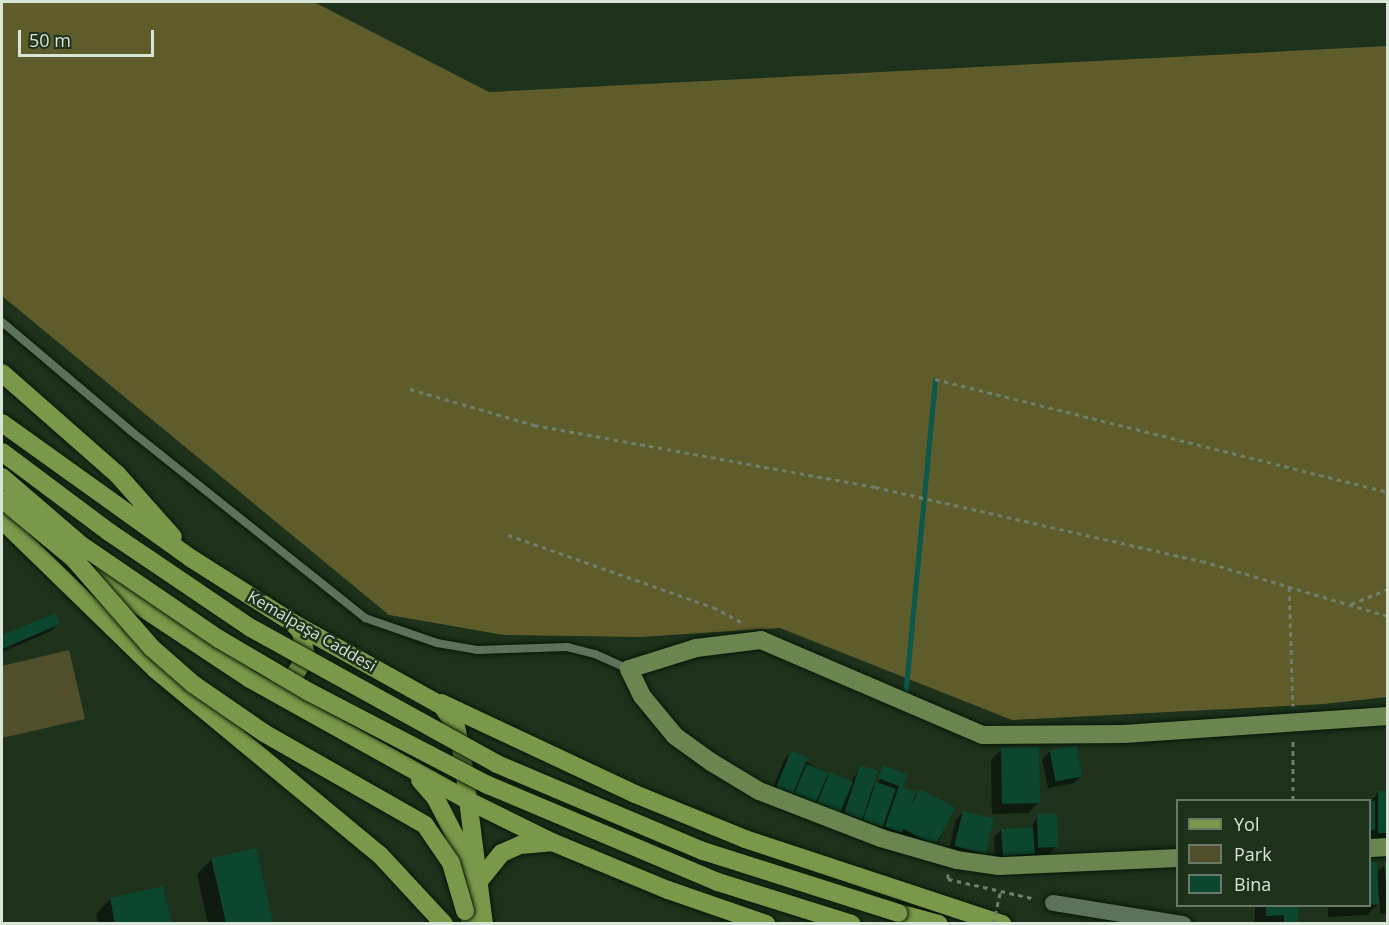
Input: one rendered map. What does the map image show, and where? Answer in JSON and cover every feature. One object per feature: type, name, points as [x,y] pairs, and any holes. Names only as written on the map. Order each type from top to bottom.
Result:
[{"type":"main road","points":[[2,373],[117,474],[192,559]]},
{"type":"main road","name":"Kemalpaşa Caddesi","points":[[2,423],[192,559],[293,623],[442,706],[456,728],[469,801],[484,924]]},
{"type":"main road","points":[[2,452],[109,532],[251,628],[497,764],[703,851],[939,924]]},
{"type":"main road","points":[[2,477],[81,545],[219,639],[309,692],[488,786],[718,882],[852,924]]},
{"type":"main road","points":[[2,499],[79,565],[152,648],[193,684],[264,733],[425,825],[451,863],[468,919]]},
{"type":"main road","points":[[2,508],[137,607],[250,679],[402,766],[552,842],[668,890],[765,924]]},
{"type":"main road","points":[[2,520],[155,669],[380,855],[444,924]]},
{"type":"main road","points":[[250,679],[261,684],[279,684],[294,676],[302,667],[305,643],[293,623]]},
{"type":"main road","points":[[431,698],[635,794],[725,831],[1002,924]]},
{"type":"main road","points":[[402,766],[427,787],[453,828],[466,884],[468,919]]},
{"type":"main road","points":[[479,881],[502,853],[520,845],[552,842]]},
{"type":"street","points":[[1176,858],[999,866],[957,860],[881,838],[759,791],[711,762],[675,736],[642,696],[629,669],[696,648],[761,640],[982,735],[1124,734],[1388,716]]},
{"type":"street","points":[[1371,848],[1388,847]]},
{"type":"street","points":[[1053,903],[1183,924]]},
{"type":"lane","points":[[2,322],[365,618],[437,643],[478,650],[567,647],[595,654],[629,669]]},
{"type":"path","points":[[935,379],[1388,492]]},
{"type":"path","points":[[410,389],[534,424],[875,487],[1202,561],[1388,616]]},
{"type":"path","points":[[507,535],[713,606],[744,623],[761,640]]},
{"type":"path","points":[[1289,587],[1293,799]]},
{"type":"path","points":[[1350,605],[1388,589]]},
{"type":"path","points":[[948,879],[1053,903]]},
{"type":"path","points":[[993,924],[1001,890]]},
{"type":"green space","points":[[69,650],[85,719],[2,738],[2,666]]},
{"type":"shaded area","points":[[2,2],[314,2],[489,92],[1387,46],[1387,697],[1324,704],[1012,720],[780,628],[640,637],[504,635],[389,615],[2,296]]},
{"type":"building","points":[[55,613],[60,624],[2,649],[2,635]]},
{"type":"building","points":[[1076,745],[1082,776],[1056,782],[1049,750]]},
{"type":"building","points":[[1039,747],[1040,803],[1002,804],[1001,748]]},
{"type":"building","points":[[791,751],[808,758],[793,795],[776,788]]},
{"type":"building","points":[[807,764],[828,773],[816,802],[794,793]]},
{"type":"building","points":[[860,765],[878,771],[862,819],[844,814]]},
{"type":"building","points":[[883,765],[907,774],[902,787],[878,778]]},
{"type":"building","points":[[830,772],[853,782],[839,814],[816,804]]},
{"type":"building","points":[[876,782],[896,789],[883,828],[863,821]]},
{"type":"building","points":[[899,786],[916,792],[902,833],[885,827]]},
{"type":"building","points":[[920,789],[955,808],[935,846],[900,827]]},
{"type":"building","points":[[1378,791],[1388,791],[1388,833],[1378,833]]},
{"type":"building","points":[[1371,801],[1375,801],[1375,830],[1371,830]]},
{"type":"building","points":[[963,811],[994,819],[985,854],[954,846]]},
{"type":"building","points":[[1057,813],[1058,847],[1038,848],[1037,814]]},
{"type":"building","points":[[1033,827],[1035,854],[1003,856],[1001,829]]},
{"type":"building","points":[[256,848],[274,924],[226,924],[211,858]]},
{"type":"building","points":[[1371,862],[1377,862],[1379,904],[1371,905]]},
{"type":"building","points":[[1384,862],[1388,862],[1388,886],[1386,886]]},
{"type":"building","points":[[163,886],[172,924],[115,924],[110,898]]},
{"type":"building","points":[[1266,907],[1298,907],[1298,924],[1284,924],[1284,915],[1266,916]]},
{"type":"waterway","points":[[905,697],[935,379]]}]
